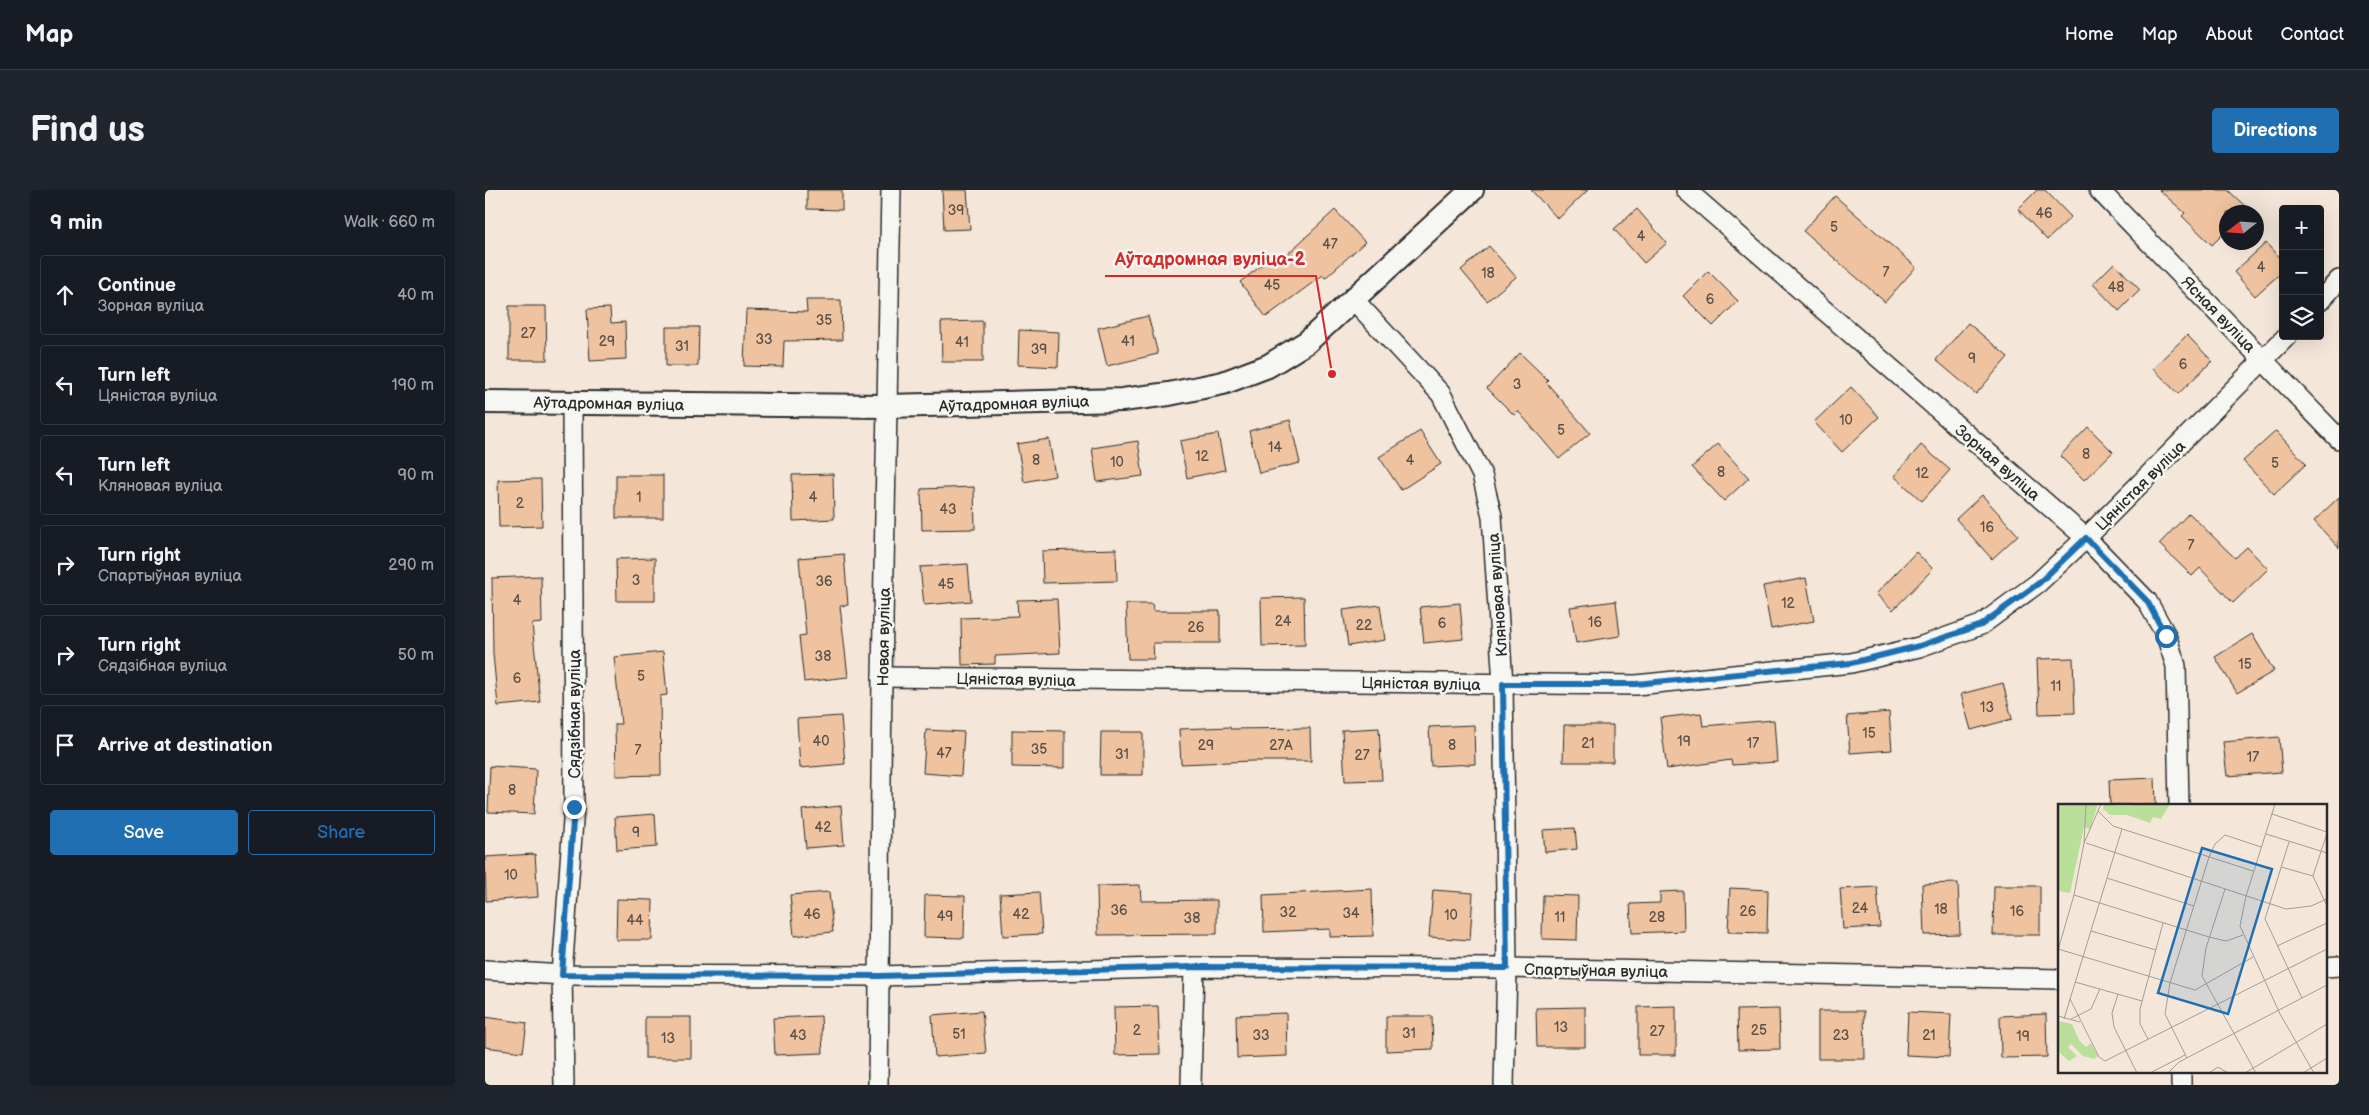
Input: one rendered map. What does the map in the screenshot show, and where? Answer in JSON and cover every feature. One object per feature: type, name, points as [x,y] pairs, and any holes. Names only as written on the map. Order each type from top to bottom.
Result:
[{"type":"street","name":"Новая вуліца","points":[[878,1085],[882,677],[891,190]]},
{"type":"street","name":"Аўтадромная вуліца","points":[[485,402],[887,406],[1122,400],[1169,394],[1223,383],[1268,366],[1307,342],[1473,190]]},
{"type":"street","name":"Зорная вуліца","points":[[1686,190],[2086,538],[2147,601],[2166,636],[2176,666],[2179,804]]},
{"type":"street","name":"Ясная вуліца","points":[[2099,190],[2339,439]]},
{"type":"street","points":[[2324,297],[2339,280]]},
{"type":"street","name":"Кляновая вуліца","points":[[1353,299],[1441,394],[1482,475],[1492,516],[1503,684],[1507,968],[1504,1085]]},
{"type":"street","name":"Цяністая вуліца","points":[[882,677],[1636,684],[1851,663],[1919,646],[1981,625],[2039,583],[2283,340]]},
{"type":"street","name":"Сядзібная вуліца","points":[[564,1085],[562,975],[574,807],[572,404]]},
{"type":"street","points":[[1191,1085],[1194,967]]},
{"type":"street","name":"Спартыўная вуліца","points":[[485,970],[562,975],[880,976],[1194,967],[1507,968],[2058,979]]},
{"type":"street","points":[[2181,1072],[2181,1085]]},
{"type":"building","points":[[807,190],[842,190],[842,210],[807,209]]},
{"type":"building","points":[[942,190],[967,190],[970,229],[944,230]]},
{"type":"building","points":[[1531,190],[1588,190],[1558,219]]},
{"type":"building","points":[[2037,190],[2045,190],[2071,217],[2047,240],[2018,209]]},
{"type":"building","points":[[2159,190],[2228,190],[2244,205],[2219,205],[2219,238],[2212,245],[2182,216],[2185,213]]},
{"type":"building","points":[[1835,196],[1916,267],[1885,302],[1803,231]]},
{"type":"building","points":[[1637,209],[1667,243],[1644,263],[1614,229]]},
{"type":"building","points":[[1335,210],[1365,242],[1325,278],[1323,275],[1266,317],[1240,282],[1278,253],[1282,259]]},
{"type":"building","points":[[2266,243],[2279,258],[2279,275],[2255,296],[2234,272],[2258,250],[2264,250]]},
{"type":"building","points":[[1489,246],[1516,277],[1487,301],[1461,270]]},
{"type":"building","points":[[2114,263],[2140,290],[2119,311],[2093,284]]},
{"type":"building","points":[[1708,271],[1738,301],[1713,326],[1683,296]]},
{"type":"building","points":[[806,300],[841,300],[842,340],[784,341],[783,367],[744,366],[746,310],[807,312]]},
{"type":"building","points":[[509,306],[546,306],[547,360],[509,360]]},
{"type":"building","points":[[610,308],[611,323],[625,322],[626,359],[590,361],[587,309]]},
{"type":"building","points":[[1148,316],[1158,354],[1107,366],[1098,328]]},
{"type":"building","points":[[983,321],[983,362],[942,362],[941,322]]},
{"type":"building","points":[[1968,323],[2008,357],[1976,394],[1936,360]]},
{"type":"building","points":[[666,327],[699,327],[698,366],[666,366]]},
{"type":"building","points":[[1019,330],[1059,332],[1058,367],[1018,365]]},
{"type":"building","points":[[2187,335],[2212,361],[2178,394],[2153,368]]},
{"type":"building","points":[[1520,353],[1548,380],[1546,382],[1590,433],[1559,459],[1518,411],[1514,415],[1487,388]]},
{"type":"building","points":[[1851,387],[1879,417],[1842,452],[1814,422]]},
{"type":"building","points":[[1290,420],[1300,463],[1259,473],[1249,431]]},
{"type":"building","points":[[2088,427],[2113,452],[2084,480],[2060,456]]},
{"type":"building","points":[[1420,431],[1441,464],[1401,490],[1379,457]]},
{"type":"building","points":[[2276,431],[2306,464],[2274,494],[2243,461]]},
{"type":"building","points":[[1218,434],[1225,470],[1187,478],[1180,441]]},
{"type":"building","points":[[1049,439],[1055,476],[1024,482],[1017,444]]},
{"type":"building","points":[[1138,441],[1143,476],[1097,482],[1092,448]]},
{"type":"building","points":[[1718,444],[1749,478],[1724,501],[1692,467]]},
{"type":"building","points":[[1921,445],[1950,470],[1922,501],[1894,476]]},
{"type":"building","points":[[833,474],[834,519],[793,521],[792,475]]},
{"type":"building","points":[[616,475],[663,475],[663,518],[616,518]]},
{"type":"building","points":[[541,479],[542,526],[499,527],[498,480]]},
{"type":"building","points":[[974,487],[975,529],[922,530],[921,489]]},
{"type":"building","points":[[1982,495],[2018,535],[1992,559],[1956,519]]},
{"type":"building","points":[[2339,497],[2339,548],[2314,521]]},
{"type":"building","points":[[2189,513],[2235,558],[2247,547],[2268,569],[2233,603],[2200,568],[2192,576],[2159,544]]},
{"type":"building","points":[[1116,549],[1117,581],[1043,583],[1042,551]]},
{"type":"building","points":[[1916,552],[1933,569],[1893,610],[1876,594]]},
{"type":"building","points":[[844,554],[848,605],[840,606],[848,677],[804,682],[799,636],[806,635],[799,558]]},
{"type":"building","points":[[655,558],[655,601],[617,601],[616,559]]},
{"type":"building","points":[[968,564],[971,601],[924,605],[920,567]]},
{"type":"building","points":[[541,576],[542,623],[532,624],[540,702],[498,706],[493,654],[492,578]]},
{"type":"building","points":[[1806,578],[1814,621],[1771,629],[1763,586]]},
{"type":"building","points":[[1304,597],[1305,645],[1262,646],[1261,598]]},
{"type":"building","points":[[1057,599],[1060,653],[995,656],[995,664],[962,665],[961,618],[1018,616],[1017,600]]},
{"type":"building","points":[[1616,601],[1620,636],[1576,643],[1570,607]]},
{"type":"building","points":[[1460,603],[1463,639],[1424,643],[1420,607]]},
{"type":"building","points":[[1126,604],[1152,604],[1153,611],[1220,611],[1220,643],[1153,643],[1154,659],[1128,659]]},
{"type":"building","points":[[1380,605],[1385,640],[1348,646],[1343,610]]},
{"type":"building","points":[[2252,634],[2274,671],[2237,693],[2215,657]]},
{"type":"building","points":[[663,652],[667,695],[660,696],[661,775],[616,776],[615,724],[621,724],[614,657]]},
{"type":"building","points":[[2073,658],[2075,713],[2039,714],[2037,659]]},
{"type":"building","points":[[2003,683],[2012,719],[1971,730],[1961,694]]},
{"type":"building","points":[[1889,712],[1892,750],[1850,753],[1847,716]]},
{"type":"building","points":[[1701,713],[1703,726],[1774,720],[1777,762],[1732,765],[1731,760],[1667,769],[1660,718]]},
{"type":"building","points":[[841,716],[845,764],[800,768],[797,719]]},
{"type":"building","points":[[1474,725],[1475,764],[1431,766],[1429,727]]},
{"type":"building","points":[[1564,725],[1613,725],[1613,762],[1563,762]]},
{"type":"building","points":[[1230,727],[1230,729],[1310,728],[1311,761],[1181,764],[1179,729]]},
{"type":"building","points":[[1379,728],[1382,780],[1345,781],[1342,730]]},
{"type":"building","points":[[926,730],[964,732],[961,776],[923,773]]},
{"type":"building","points":[[1012,730],[1065,731],[1065,768],[1012,767]]},
{"type":"building","points":[[1101,732],[1143,732],[1143,775],[1100,775]]},
{"type":"building","points":[[2279,737],[2282,772],[2227,776],[2223,742]]},
{"type":"building","points":[[490,766],[536,769],[534,814],[488,812]]},
{"type":"building","points":[[2155,778],[2156,804],[2110,804],[2109,780]]},
{"type":"building","points":[[841,806],[844,845],[806,848],[802,810]]},
{"type":"building","points":[[655,814],[657,847],[617,850],[615,817]]},
{"type":"building","points":[[1575,828],[1577,849],[1545,852],[1543,830]]},
{"type":"building","points":[[535,854],[538,897],[486,901],[485,857]]},
{"type":"building","points":[[1958,883],[1960,934],[1924,935],[1922,884]]},
{"type":"building","points":[[1140,885],[1141,901],[1217,900],[1217,934],[1098,935],[1097,886]]},
{"type":"building","points":[[1994,886],[2040,886],[2040,935],[1993,935]]},
{"type":"building","points":[[1877,887],[1880,927],[1843,929],[1840,889]]},
{"type":"building","points":[[1730,888],[1768,890],[1767,933],[1728,932]]},
{"type":"building","points":[[1372,889],[1373,936],[1330,937],[1330,929],[1264,932],[1263,895]]},
{"type":"building","points":[[1433,890],[1473,893],[1470,940],[1429,937]]},
{"type":"building","points":[[1683,891],[1684,931],[1632,933],[1630,904],[1660,903],[1660,892]]},
{"type":"building","points":[[829,892],[833,932],[794,936],[790,895]]},
{"type":"building","points":[[1039,892],[1042,934],[1003,936],[1000,894]]},
{"type":"building","points":[[925,895],[965,896],[964,938],[924,937]]},
{"type":"building","points":[[1543,895],[1578,896],[1577,940],[1542,939]]},
{"type":"building","points":[[617,899],[653,900],[652,940],[616,940]]},
{"type":"building","points":[[1158,1006],[1160,1054],[1115,1055],[1114,1007]]},
{"type":"building","points":[[1676,1006],[1676,1055],[1638,1055],[1638,1007]]},
{"type":"building","points":[[1585,1007],[1585,1047],[1537,1047],[1536,1008]]},
{"type":"building","points":[[1779,1009],[1780,1049],[1738,1050],[1737,1010]]},
{"type":"building","points":[[982,1011],[986,1053],[935,1057],[932,1015]]},
{"type":"building","points":[[1818,1011],[1864,1011],[1865,1059],[1818,1059]]},
{"type":"building","points":[[1908,1012],[1951,1014],[1949,1057],[1906,1055]]},
{"type":"building","points":[[1286,1013],[1287,1056],[1237,1058],[1236,1015]]},
{"type":"building","points":[[2046,1014],[2047,1057],[2001,1058],[2000,1016]]},
{"type":"building","points":[[821,1016],[823,1053],[775,1055],[773,1018]]},
{"type":"building","points":[[1386,1016],[1432,1016],[1433,1049],[1386,1051]]},
{"type":"building","points":[[485,1017],[527,1023],[523,1052],[485,1047]]},
{"type":"building","points":[[645,1017],[691,1017],[691,1058],[645,1058]]},
{"type":"place","name":"Аўтадромная вуліца-2","points":[[1332,374]]},
{"type":"route","points":[[574,807],[562,975],[880,976],[1194,967],[1507,968],[1503,684],[1636,684],[1851,663],[1919,646],[1981,625],[2039,583],[2086,538],[2147,601],[2166,636]]}]
